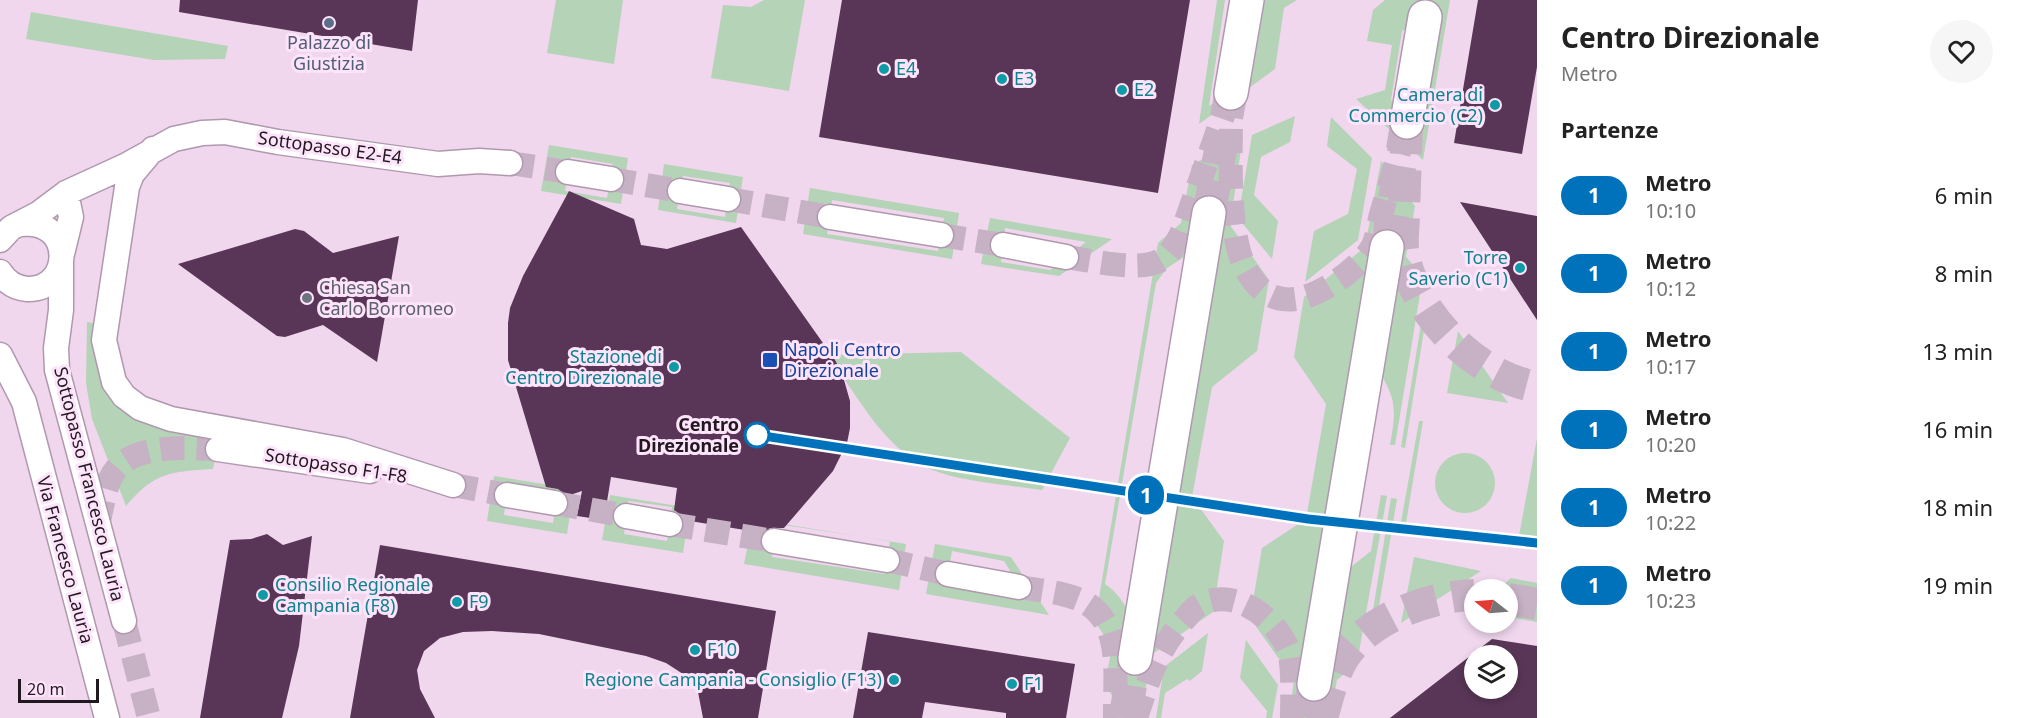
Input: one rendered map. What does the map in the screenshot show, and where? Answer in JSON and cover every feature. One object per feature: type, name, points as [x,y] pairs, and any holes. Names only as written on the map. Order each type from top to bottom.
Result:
[{"type":"main road","points":[[1231,93],[1247,0]]},
{"type":"main road","points":[[1407,122],[1425,17]]},
{"type":"main road","points":[[1135,658],[1209,213]]},
{"type":"main road","points":[[1314,684],[1387,247]]},
{"type":"street","name":"Sottopasso E2-E4","points":[[0,240],[10,228],[38,214],[66,193],[125,166],[174,139],[202,133],[225,132],[278,142],[438,164],[510,163]]},
{"type":"street","name":"Sottopasso F1-F8","points":[[153,149],[138,164],[128,187],[107,314],[104,340],[114,382],[124,396],[140,408],[171,419],[343,450],[453,485],[387,473],[218,449]]},
{"type":"street","points":[[568,172],[610,179]]},
{"type":"street","points":[[680,191],[728,199]]},
{"type":"street","points":[[0,272],[8,282],[18,288],[29,289],[40,288],[57,274],[71,217],[66,193]]},
{"type":"street","points":[[830,217],[941,235]]},
{"type":"street","points":[[21,224],[40,224],[49,229],[60,244],[62,259]]},
{"type":"street","points":[[1003,245],[1066,257]]},
{"type":"street","name":"Sottopasso Francesco Lauria","points":[[62,259],[61,310],[56,348],[57,370],[124,621]]},
{"type":"street","name":"Via Francesco Lauria","points":[[0,355],[24,402],[107,718]]},
{"type":"street","points":[[507,495],[555,503]]},
{"type":"street","points":[[626,516],[670,524]]},
{"type":"street","points":[[774,541],[887,560]]},
{"type":"street","points":[[948,574],[1019,587]]},
{"type":"green space","points":[[556,0],[623,0],[614,64],[547,53]]},
{"type":"green space","points":[[764,0],[805,0],[789,91],[711,78],[723,5],[751,7]]},
{"type":"green space","points":[[1217,0],[1225,0],[1209,106],[1252,77],[1265,0],[1297,0],[1284,8],[1275,69],[1199,124]]},
{"type":"green space","points":[[1385,0],[1450,0],[1423,160],[1356,99],[1385,90],[1392,45],[1367,41],[1373,10]],"holes":[[[1440,9],[1417,134],[1391,100],[1402,31]]]},
{"type":"green space","points":[[31,12],[228,46],[225,59],[154,60],[26,39]]},
{"type":"green space","points":[[1295,116],[1290,142],[1261,157],[1254,195],[1278,221],[1272,259],[1238,218],[1252,135]]},
{"type":"green space","points":[[1331,117],[1372,158],[1358,240],[1305,282],[1314,231],[1348,214],[1357,169],[1327,146]]},
{"type":"green space","points":[[1243,136],[1230,225],[1269,280],[1257,351],[1212,387],[1192,497],[1224,541],[1213,612],[1151,655],[1141,718],[1125,718],[1105,684],[1112,647],[1095,622],[1158,243],[1181,223],[1192,165]],"holes":[[[1224,198],[1144,671],[1128,612],[1115,592],[1105,584],[1156,283],[1167,268],[1187,255],[1209,213]]]},
{"type":"green space","points":[[549,145],[628,158],[621,204],[541,191]],"holes":[[[571,157],[613,164],[607,198],[565,191]]]},
{"type":"green space","points":[[1381,161],[1415,206],[1406,257],[1423,276],[1395,445],[1390,445],[1394,421],[1393,403],[1388,387],[1376,366],[1396,261],[1373,227],[1296,696],[1326,676],[1342,574],[1371,551],[1381,495],[1387,496],[1357,663],[1337,680],[1330,718],[1289,718],[1294,680],[1250,618],[1262,548],[1306,519],[1326,404],[1294,357],[1304,297],[1365,247]]},
{"type":"green space","points":[[664,164],[743,177],[736,223],[658,210]],"holes":[[[683,176],[730,183],[725,217],[677,209]]]},
{"type":"green space","points":[[810,188],[959,213],[952,259],[803,234]],"holes":[[[832,200],[944,218],[938,251],[827,234]]]},
{"type":"green space","points":[[990,218],[1112,239],[1059,276],[981,264]],"holes":[[[1005,228],[1086,242],[1050,270],[1001,262]]]},
{"type":"green space","points":[[1422,318],[1426,318],[1405,448],[1401,447]]},
{"type":"green space","points":[[87,322],[98,324],[114,398],[220,434],[213,469],[185,471],[164,476],[146,486],[126,506],[92,419],[86,383]]},
{"type":"green space","points":[[1458,331],[1508,403],[1447,393]]},
{"type":"green space","points":[[961,352],[1070,438],[1042,490],[966,479],[941,473],[922,465],[905,454],[876,424],[828,355]]},
{"type":"green space","points":[[1419,421],[1423,421],[1405,529],[1400,528]]},
{"type":"green space","points":[[1537,438],[1537,550],[1517,547]]},
{"type":"green space","points":[[1465,453],[1486,462],[1495,483],[1486,504],[1465,513],[1444,504],[1435,483],[1444,462]]},
{"type":"green space","points":[[494,476],[574,489],[567,534],[487,521]],"holes":[[[508,482],[558,490],[553,523],[504,515]]]},
{"type":"green space","points":[[610,495],[690,508],[683,553],[602,540]],"holes":[[[628,501],[672,507],[667,541],[624,534]]]},
{"type":"green space","points":[[1391,498],[1397,499],[1375,630],[1370,629]]},
{"type":"green space","points":[[753,519],[860,537],[777,524],[772,557],[885,574],[890,541],[906,544],[899,590],[744,564]]},
{"type":"green space","points":[[935,544],[1011,557],[1049,615],[926,594]],"holes":[[[952,551],[1004,561],[1028,600],[946,584]]]},
{"type":"green space","points":[[1414,557],[1481,571],[1469,579],[1464,579],[1464,582],[1401,623]]},
{"type":"green space","points":[[1518,579],[1537,583],[1537,622],[1518,619]]},
{"type":"green space","points":[[1208,633],[1202,671],[1190,681],[1187,679],[1165,693],[1161,718],[1156,718],[1164,667]]},
{"type":"green space","points":[[1246,640],[1278,685],[1272,718],[1266,718],[1267,711],[1240,678]]},
{"type":"building","name":"Palazzo di Giustizia","points":[[180,0],[418,0],[412,51],[179,12]]},
{"type":"building","points":[[842,0],[1190,0],[1158,193],[819,137]]},
{"type":"building","name":"Camera di Commercio (C2)","points":[[1478,0],[1537,0],[1537,67],[1522,154],[1454,143]]},
{"type":"building","name":"Stazione di Centro Direzionale","points":[[569,191],[634,219],[641,245],[667,249],[741,227],[835,360],[842,373],[850,401],[850,428],[847,443],[833,471],[784,528],[770,528],[763,533],[684,520],[674,510],[677,488],[611,477],[604,520],[577,516],[582,491],[567,496],[558,489],[546,487],[508,360],[508,323],[510,308],[523,276]]},
{"type":"building","name":"Torre Saverio (C1)","points":[[1460,202],[1537,216],[1537,320]]},
{"type":"building","name":"Chiesa San Carlo Borromeo","points":[[295,229],[304,231],[333,253],[399,236],[377,362],[323,325],[285,337],[277,336],[178,264]]},
{"type":"building","name":"Consilio Regionale Campania (F8)","points":[[267,534],[283,545],[312,536],[299,646],[282,718],[200,718],[230,540],[251,539]]},
{"type":"building","points":[[380,545],[776,611],[758,718],[703,718],[698,692],[683,674],[666,663],[646,656],[539,634],[492,631],[463,632],[440,638],[424,651],[417,670],[420,689],[435,718],[350,718]]},
{"type":"building","points":[[868,632],[1075,664],[1066,718],[1006,718],[1006,713],[925,702],[922,718],[853,718]]},
{"type":"building","points":[[1492,639],[1537,646],[1537,718],[1390,718],[1464,661],[1464,699],[1518,699],[1518,645],[1484,645]]},
{"type":"tunnel","points":[[1231,93],[1232,208],[1239,252],[1256,284],[1267,293],[1279,298],[1292,299],[1318,292],[1345,275],[1368,253],[1376,237],[1407,122]]},
{"type":"tunnel","points":[[1209,213],[1231,93]]},
{"type":"tunnel","points":[[1066,257],[1113,264],[1139,265],[1150,264],[1167,256],[1182,232],[1225,110]]},
{"type":"tunnel","points":[[1407,122],[1403,245],[1410,277],[1421,300],[1452,340],[1471,357],[1492,371],[1537,387]]},
{"type":"tunnel","points":[[1387,247],[1407,122]]},
{"type":"tunnel","points":[[510,163],[568,172]]},
{"type":"tunnel","points":[[611,179],[680,191]]},
{"type":"tunnel","points":[[728,199],[830,217]]},
{"type":"tunnel","points":[[941,235],[1003,245]]},
{"type":"tunnel","points":[[98,524],[110,479],[118,467],[129,459],[143,453],[174,448],[218,449]]},
{"type":"tunnel","points":[[453,485],[507,495]]},
{"type":"tunnel","points":[[555,503],[626,516]]},
{"type":"tunnel","points":[[670,524],[774,541]]},
{"type":"tunnel","points":[[887,560],[948,574]]},
{"type":"tunnel","points":[[1019,587],[1078,599],[1093,608],[1103,620],[1114,650],[1115,718]]},
{"type":"tunnel","points":[[1322,718],[1340,664],[1355,643],[1369,631],[1402,612],[1420,605],[1464,596]]},
{"type":"tunnel","points":[[1136,718],[1154,666],[1175,631],[1196,607],[1209,601],[1223,599],[1237,601],[1262,615],[1273,625],[1288,649],[1291,664],[1292,718]]},
{"type":"tunnel","points":[[1518,601],[1537,604]]},
{"type":"tunnel","points":[[124,621],[149,718]]},
{"type":"tunnel","points":[[1125,718],[1135,658]]},
{"type":"tunnel","points":[[1309,718],[1314,684]]},
{"type":"metro line","name":"1","points":[[757,435],[1308,519],[1537,543]]},
{"type":"place","name":"Palazzo di Giustizia","points":[[329,23]]},
{"type":"place","name":"E4","points":[[884,69]]},
{"type":"place","name":"E3","points":[[1002,79]]},
{"type":"place","name":"E2","points":[[1122,90]]},
{"type":"place","name":"Camera di Commercio (C2)","points":[[1495,105]]},
{"type":"place","name":"Torre Saverio (C1)","points":[[1520,268]]},
{"type":"place","name":"Chiesa San Carlo Borromeo","points":[[307,298]]},
{"type":"place","name":"Napoli Centro Direzionale","points":[[770,360]]},
{"type":"place","name":"Stazione di Centro Direzionale","points":[[674,367]]},
{"type":"place","name":"Centro Direzionale","points":[[757,435]]},
{"type":"place","name":"Consilio Regionale Campania (F8)","points":[[263,595]]},
{"type":"place","name":"F9","points":[[457,602]]},
{"type":"place","name":"F10","points":[[695,650]]},
{"type":"place","name":"Regione Campania - Consiglio (F13)","points":[[894,680]]},
{"type":"place","name":"F1","points":[[1012,684]]}]
